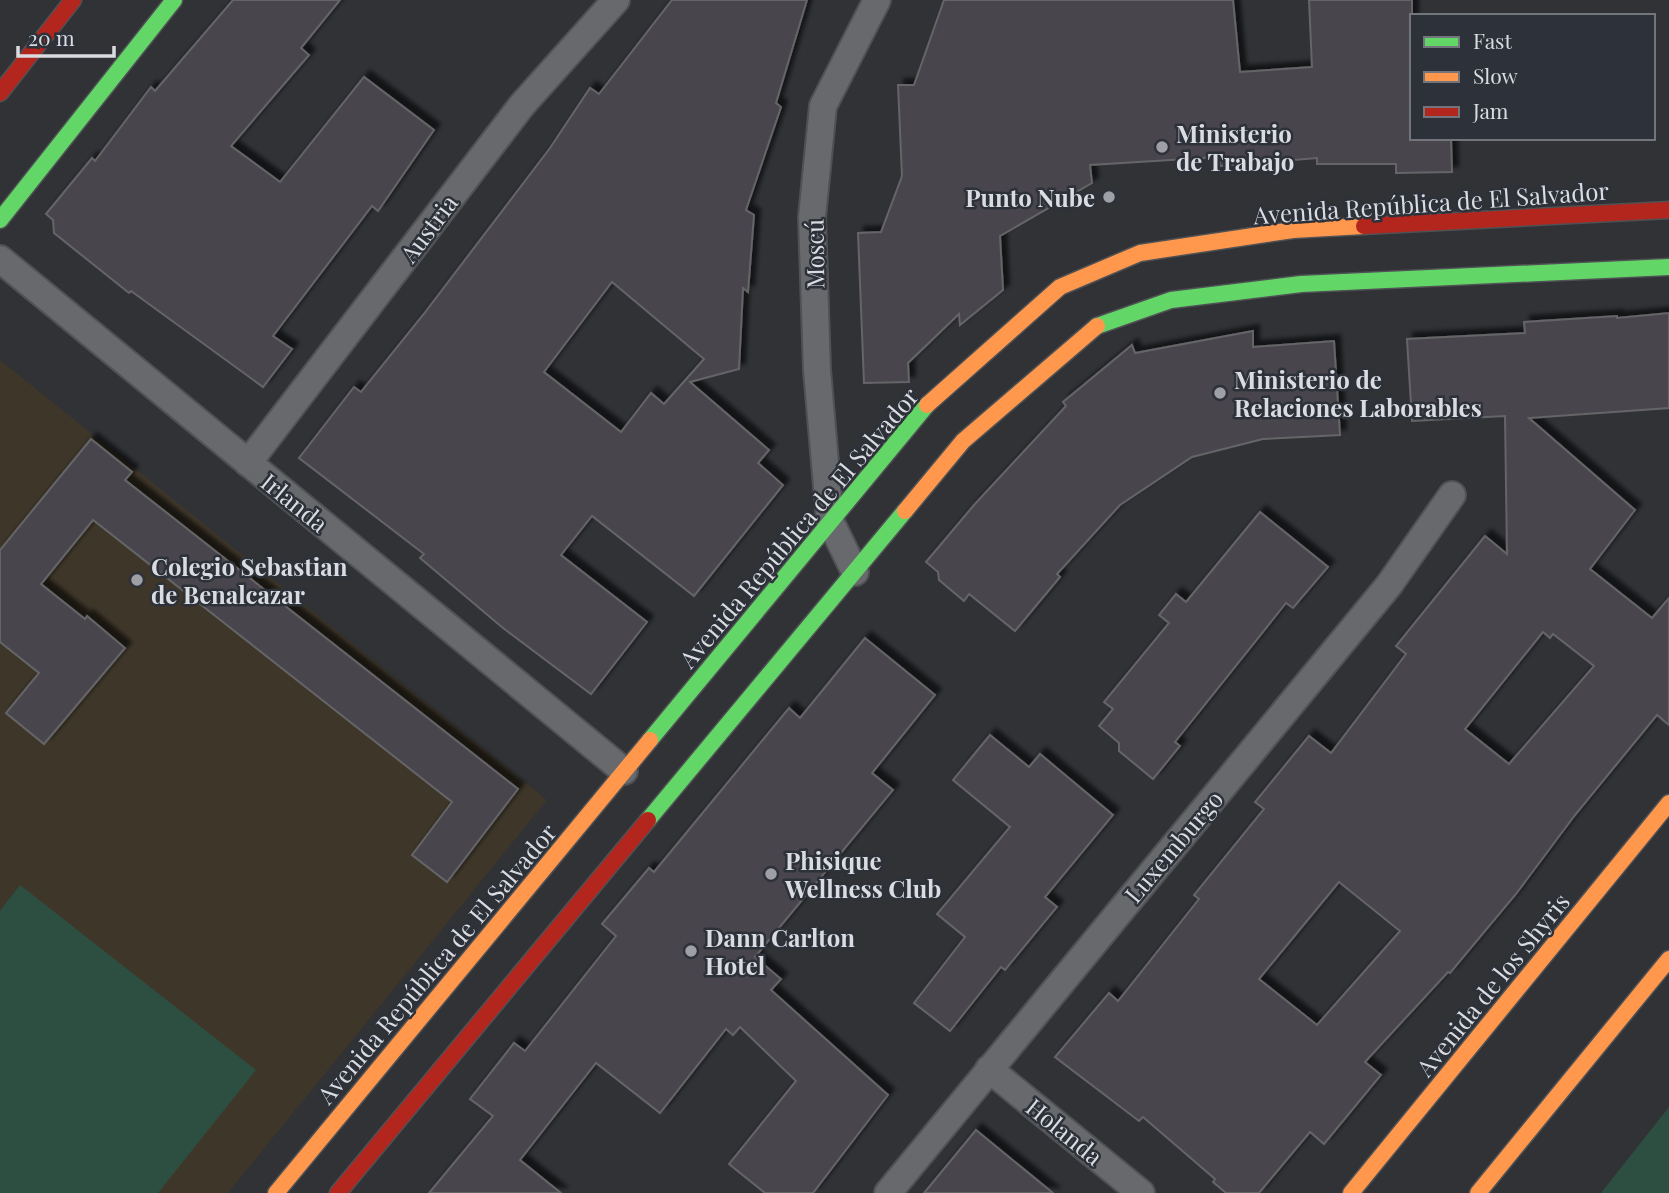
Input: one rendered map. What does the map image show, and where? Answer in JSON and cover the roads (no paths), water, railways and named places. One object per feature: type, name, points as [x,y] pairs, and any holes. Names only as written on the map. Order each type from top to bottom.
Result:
[{"type":"street","points":[[0,93],[73,0]]},
{"type":"street","points":[[0,220],[174,0]]},
{"type":"street","name":"Austria","points":[[248,463],[522,105],[616,0]]},
{"type":"street","name":"Moscú","points":[[830,521],[817,370],[814,204],[823,106],[877,0]]},
{"type":"street","name":"Avenida República de El Salvador","points":[[275,1193],[924,407],[1060,287],[1140,253],[1293,230],[1669,210]]},
{"type":"street","name":"Irlanda","points":[[0,259],[624,771]]},
{"type":"street","points":[[338,1193],[963,441],[1095,327],[1171,300],[1301,284],[1669,267]]},
{"type":"street","name":"Luxemburgo","points":[[888,1193],[1389,585],[1452,495]]},
{"type":"street","points":[[830,521],[855,572]]},
{"type":"street","name":"Avenida de los Shyris","points":[[1351,1193],[1669,803]]},
{"type":"street","points":[[1478,1193],[1669,959]]},
{"type":"street","name":"Holanda","points":[[989,1069],[1142,1193]]},
{"type":"place","name":"Ministerio de Trabajo","points":[[1162,147]]},
{"type":"place","name":"Punto Nube","points":[[1109,197]]},
{"type":"place","name":"Ministerio de Relaciones Laborables","points":[[1220,393]]},
{"type":"place","name":"Colegio Sebastian de Benalcazar","points":[[137,580]]},
{"type":"place","name":"Phisique Wellness Club","points":[[771,874]]},
{"type":"place","name":"Dann Carlton Hotel","points":[[691,951]]}]
